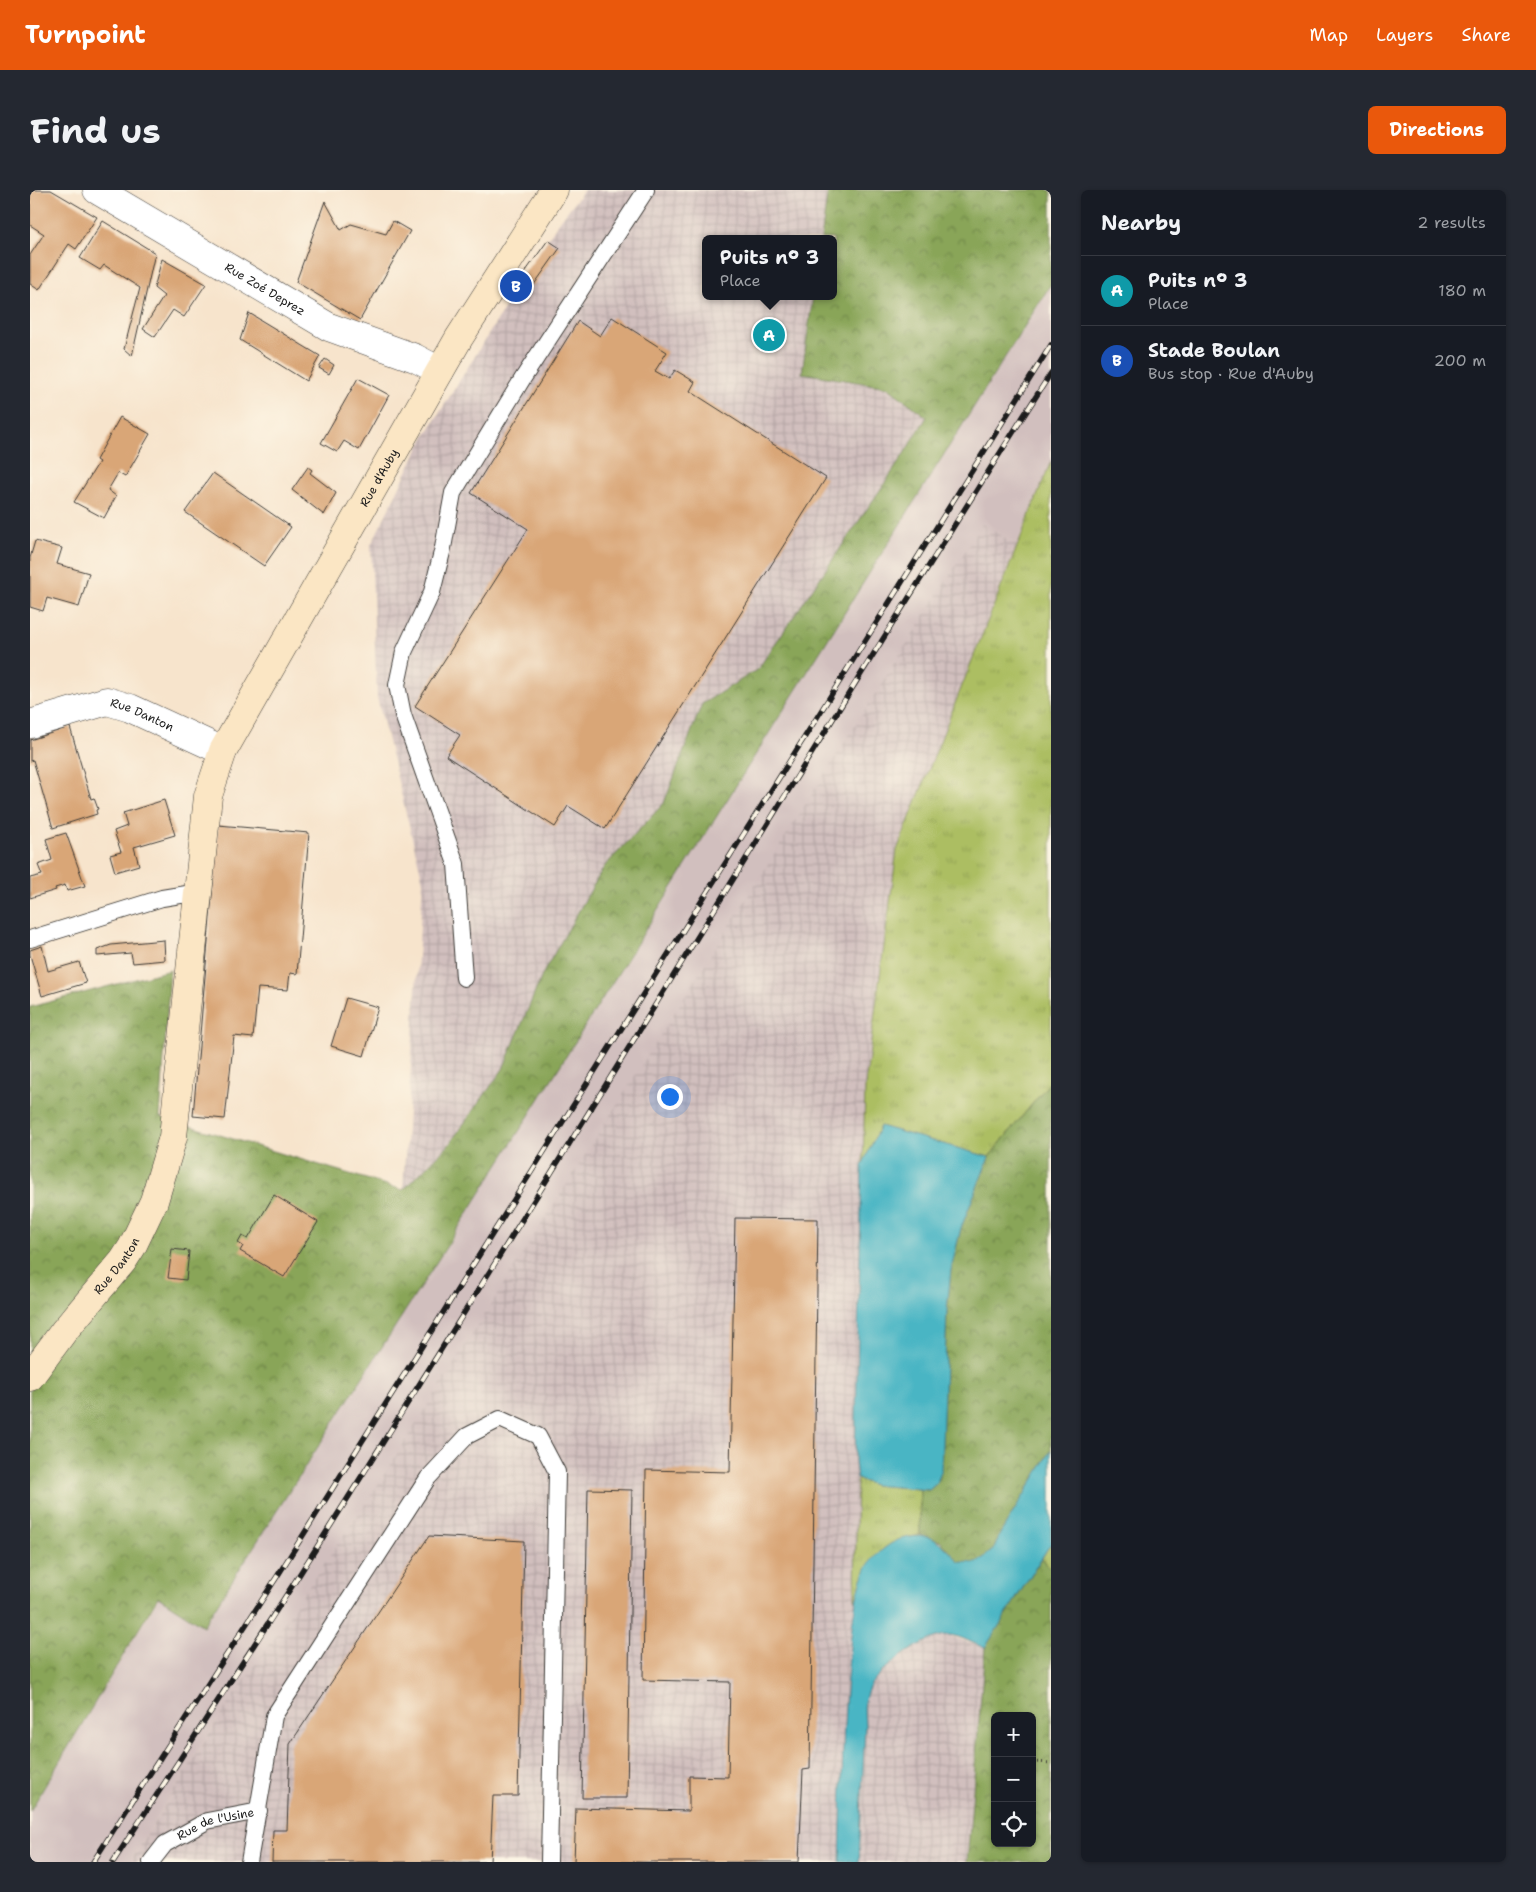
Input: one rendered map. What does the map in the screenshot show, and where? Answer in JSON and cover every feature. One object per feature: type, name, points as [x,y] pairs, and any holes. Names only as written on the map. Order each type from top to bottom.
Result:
[{"type":"street","name":"Rue Zoé Deprez","points":[[97,190],[329,327],[414,358],[440,371]]},
{"type":"street","name":"Rue d'Auby","points":[[199,892],[208,796],[219,761],[440,371],[495,279],[554,190]]},
{"type":"street","name":"Rue Danton","points":[[30,724],[107,701],[130,708],[219,761]]},
{"type":"street","name":"Rue Danton","points":[[30,1377],[64,1331],[123,1261],[132,1247],[154,1201],[173,1137],[199,892]]},
{"type":"lane","points":[[464,978],[456,864],[403,715],[397,685],[404,652],[432,592],[443,548],[453,494],[522,378],[646,190]]},
{"type":"lane","points":[[30,939],[162,898],[199,892]]},
{"type":"lane","points":[[249,1862],[274,1716],[428,1478],[466,1436],[500,1419],[538,1436],[557,1472],[549,1862]]},
{"type":"lane","name":"Rue de l'Usine","points":[[151,1862],[165,1844],[207,1821],[259,1811]]},
{"type":"path","points":[[1036,1762],[1051,1763]]},
{"type":"shaded area","points":[[584,190],[828,190],[822,235],[702,235],[702,300],[812,300],[802,373],[887,387],[927,417],[897,465],[758,669],[702,704],[664,803],[604,867],[543,973],[503,1069],[448,1146],[403,1190],[423,881],[377,697],[371,545],[422,441],[556,226]]},
{"type":"shaded area","points":[[1051,284],[1051,461],[1017,545],[982,524],[372,1494],[220,1716],[130,1862],[30,1862],[30,1811],[159,1597],[203,1626],[452,1238]]},
{"type":"shaded area","points":[[982,523],[1017,545],[897,850],[865,1086],[855,1461],[857,1479],[948,1635],[985,1648],[967,1862],[130,1862],[220,1716]]},
{"type":"green space","points":[[828,190],[1051,190],[1051,284],[452,1238],[203,1626],[158,1597],[30,1811],[30,1007],[170,970],[160,1117],[403,1190],[448,1146],[503,1069],[543,973],[604,867],[664,803],[702,704],[758,669],[897,465],[927,417],[887,387],[802,373],[812,300],[837,300],[837,235],[822,235]]},
{"type":"green space","points":[[1051,461],[1051,1081],[989,1157],[880,1126],[863,1166],[865,1086],[897,850]]},
{"type":"green space","points":[[1051,1081],[1051,1451],[1000,1534],[994,1549],[977,1564],[959,1562],[940,1541],[920,1535],[920,1489],[929,1490],[937,1483],[941,1471],[947,1310],[951,1270],[961,1228],[989,1157]]},
{"type":"green space","points":[[857,1479],[874,1485],[920,1489],[920,1535],[893,1543],[876,1556],[864,1575],[855,1601]]},
{"type":"green space","points":[[1051,1543],[1051,1569],[1042,1558]]},
{"type":"green space","points":[[1042,1558],[1051,1569],[1051,1862],[967,1862],[985,1648]]},
{"type":"water","points":[[880,1126],[989,1157],[961,1228],[951,1270],[947,1310],[941,1471],[937,1483],[929,1490],[874,1485],[857,1479],[855,1461],[862,1166]]},
{"type":"water","points":[[1051,1451],[1051,1543],[985,1648],[963,1638],[949,1635],[928,1640],[891,1664],[873,1682],[868,1690],[864,1707],[865,1724],[859,1862],[840,1862],[844,1734],[849,1657],[856,1602],[865,1571],[876,1555],[888,1546],[899,1539],[915,1536],[936,1540],[959,1562],[977,1563],[994,1549],[1000,1534]]},
{"type":"building","points":[[30,190],[51,190],[97,217],[76,249],[69,244],[39,290],[30,284],[30,255],[44,234],[30,225]]},
{"type":"building","points":[[325,201],[341,230],[351,224],[386,234],[393,221],[410,231],[360,320],[296,282]]},
{"type":"building","points":[[103,221],[155,253],[132,356],[124,349],[140,288],[104,265],[100,270],[80,258]]},
{"type":"building","points":[[548,240],[560,248],[533,286],[521,278]]},
{"type":"building","points":[[162,259],[206,284],[184,317],[173,310],[155,337],[143,329],[164,296],[154,288]]},
{"type":"building","points":[[249,313],[320,356],[306,381],[240,340]]},
{"type":"building","points":[[612,317],[667,352],[655,371],[669,379],[675,370],[695,382],[690,391],[826,478],[605,829],[568,806],[555,827],[446,756],[460,735],[415,706],[528,529],[471,493],[578,321],[600,336]]},
{"type":"building","points":[[325,359],[334,365],[329,374],[319,368]]},
{"type":"building","points":[[358,378],[389,395],[359,450],[344,441],[337,452],[321,443]]},
{"type":"building","points":[[120,417],[150,434],[125,477],[118,473],[108,490],[116,496],[104,518],[74,502],[99,462],[96,460]]},
{"type":"building","points":[[308,467],[312,470],[310,473],[336,493],[324,515],[292,490]]},
{"type":"building","points":[[213,473],[291,527],[264,566],[185,512]]},
{"type":"building","points":[[35,541],[62,548],[57,564],[89,573],[79,607],[47,598],[43,611],[30,607],[30,558]]},
{"type":"building","points":[[70,727],[91,799],[94,798],[98,809],[96,810],[97,814],[53,828],[33,760],[30,761],[30,740]]},
{"type":"building","points":[[164,800],[175,835],[134,847],[139,865],[115,872],[110,855],[121,852],[114,831],[127,826],[123,813]]},
{"type":"building","points":[[218,825],[309,833],[297,974],[290,973],[288,990],[258,988],[253,1038],[234,1036],[225,1119],[193,1116]]},
{"type":"building","points":[[66,833],[85,886],[67,891],[65,885],[55,888],[56,890],[30,898],[30,878],[42,875],[38,865],[52,860],[46,839]]},
{"type":"building","points":[[164,940],[165,960],[133,963],[131,953],[97,956],[97,950],[111,945]]},
{"type":"building","points":[[42,946],[48,971],[79,962],[86,983],[42,996],[30,950]]},
{"type":"building","points":[[346,998],[378,1007],[364,1056],[331,1046]]},
{"type":"building","points":[[274,1195],[318,1222],[284,1277],[240,1251],[243,1246],[238,1243],[242,1236],[248,1239]]},
{"type":"building","points":[[735,1218],[818,1219],[810,1769],[803,1770],[799,1862],[574,1862],[576,1808],[689,1811],[689,1776],[728,1777],[730,1682],[643,1680],[646,1470],[730,1472]]},
{"type":"building","points":[[172,1249],[189,1251],[186,1280],[168,1278]]},
{"type":"building","points":[[588,1489],[632,1490],[627,1798],[582,1798]]},
{"type":"building","points":[[429,1536],[524,1541],[518,1796],[493,1796],[490,1862],[272,1862],[273,1830],[287,1830],[290,1744]]},
{"type":"railway","points":[[93,1862],[280,1572],[1051,345]]},
{"type":"railway","points":[[113,1862],[391,1429],[861,674],[1051,373]]},
{"type":"place","name":"Stade Boulan","points":[[516,286]]},
{"type":"place","name":"Puits n° 3","points":[[769,335]]}]
